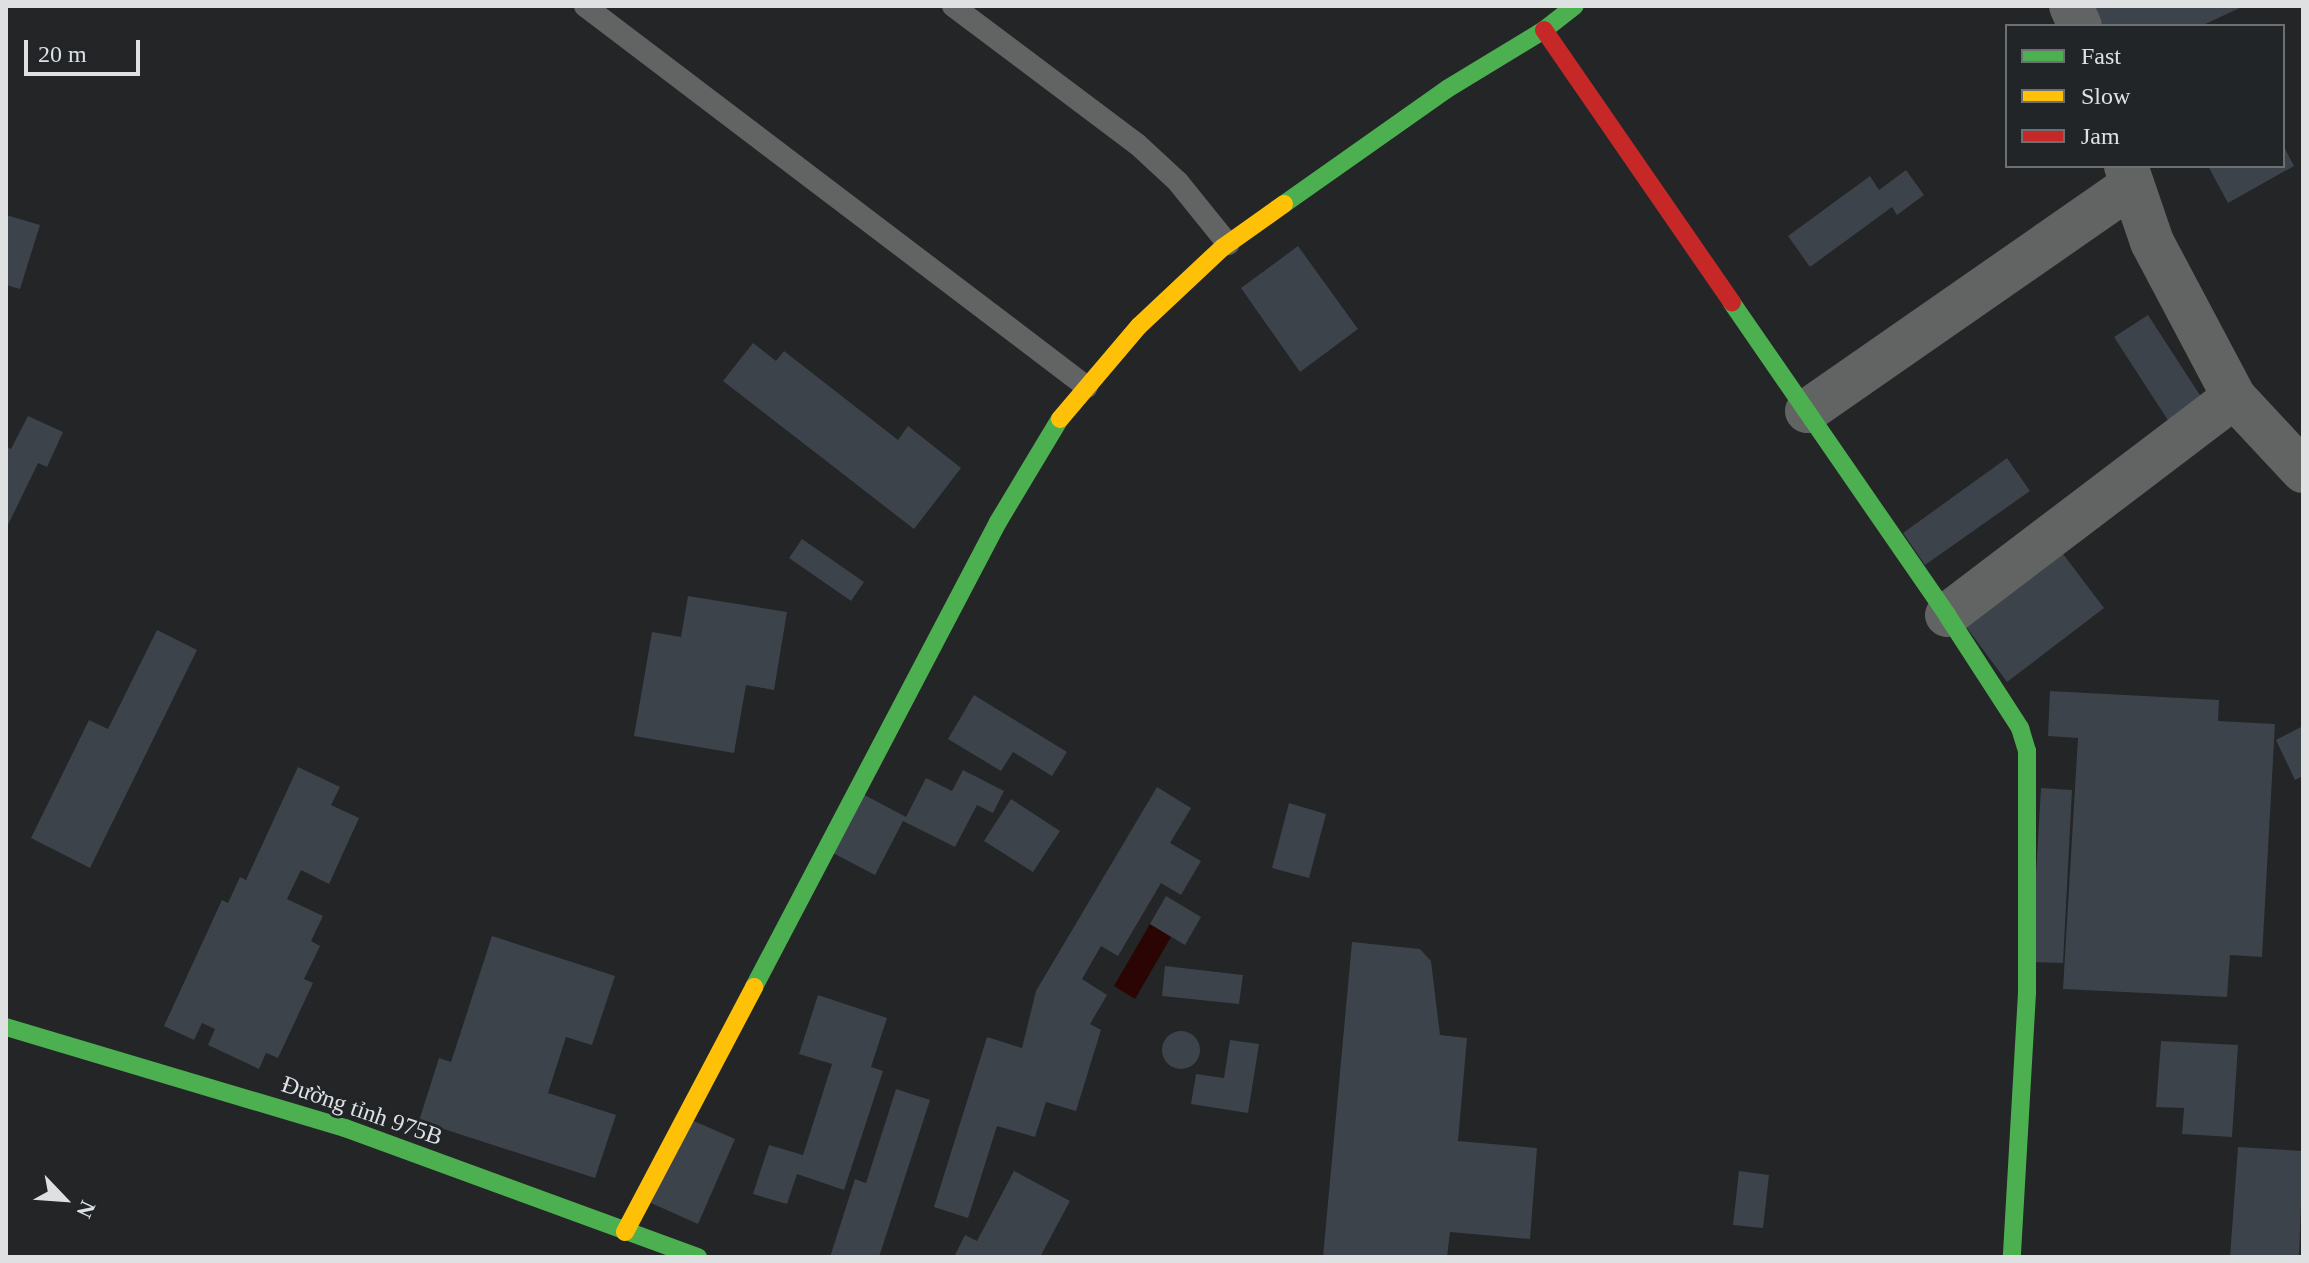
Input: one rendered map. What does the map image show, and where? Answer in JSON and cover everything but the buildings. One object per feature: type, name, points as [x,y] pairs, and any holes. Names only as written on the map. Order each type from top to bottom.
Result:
[{"type":"street","points":[[625,1232],[1018,485],[1060,419],[1139,326],[1228,244],[1447,89],[1544,30],[1575,6]]},
{"type":"street","points":[[1544,30],[1947,615],[2020,728],[2027,751],[2027,993],[2012,1257]]},
{"type":"street","points":[[1807,411],[2128,176],[2152,242],[2234,397],[2303,471]]},
{"type":"street","points":[[1947,615],[2234,397]]},
{"type":"street","name":"Đường tỉnh 975B","points":[[6,1027],[345,1128],[698,1257]]},
{"type":"lane","points":[[585,6],[1087,387]]},
{"type":"lane","points":[[953,6],[1137,144],[1178,182],[1228,244]]},
{"type":"shaded area","points":[[1150,924],[1171,937],[1135,999],[1114,986]]},
{"type":"traffic: fast","points":[[1284,204],[1447,89],[1544,30],[1575,6]]},
{"type":"traffic: fast","points":[[1732,303],[1947,615],[2020,728],[2027,751],[2027,993],[2012,1257]]},
{"type":"traffic: fast","points":[[754,987],[998,522],[1060,419]]},
{"type":"traffic: fast","points":[[6,1027],[345,1128],[698,1257]]},
{"type":"traffic: slow","points":[[1060,419],[1139,326],[1222,248],[1284,204]]},
{"type":"traffic: slow","points":[[625,1232],[754,987]]},
{"type":"traffic: jam","points":[[1544,30],[1732,303]]}]
